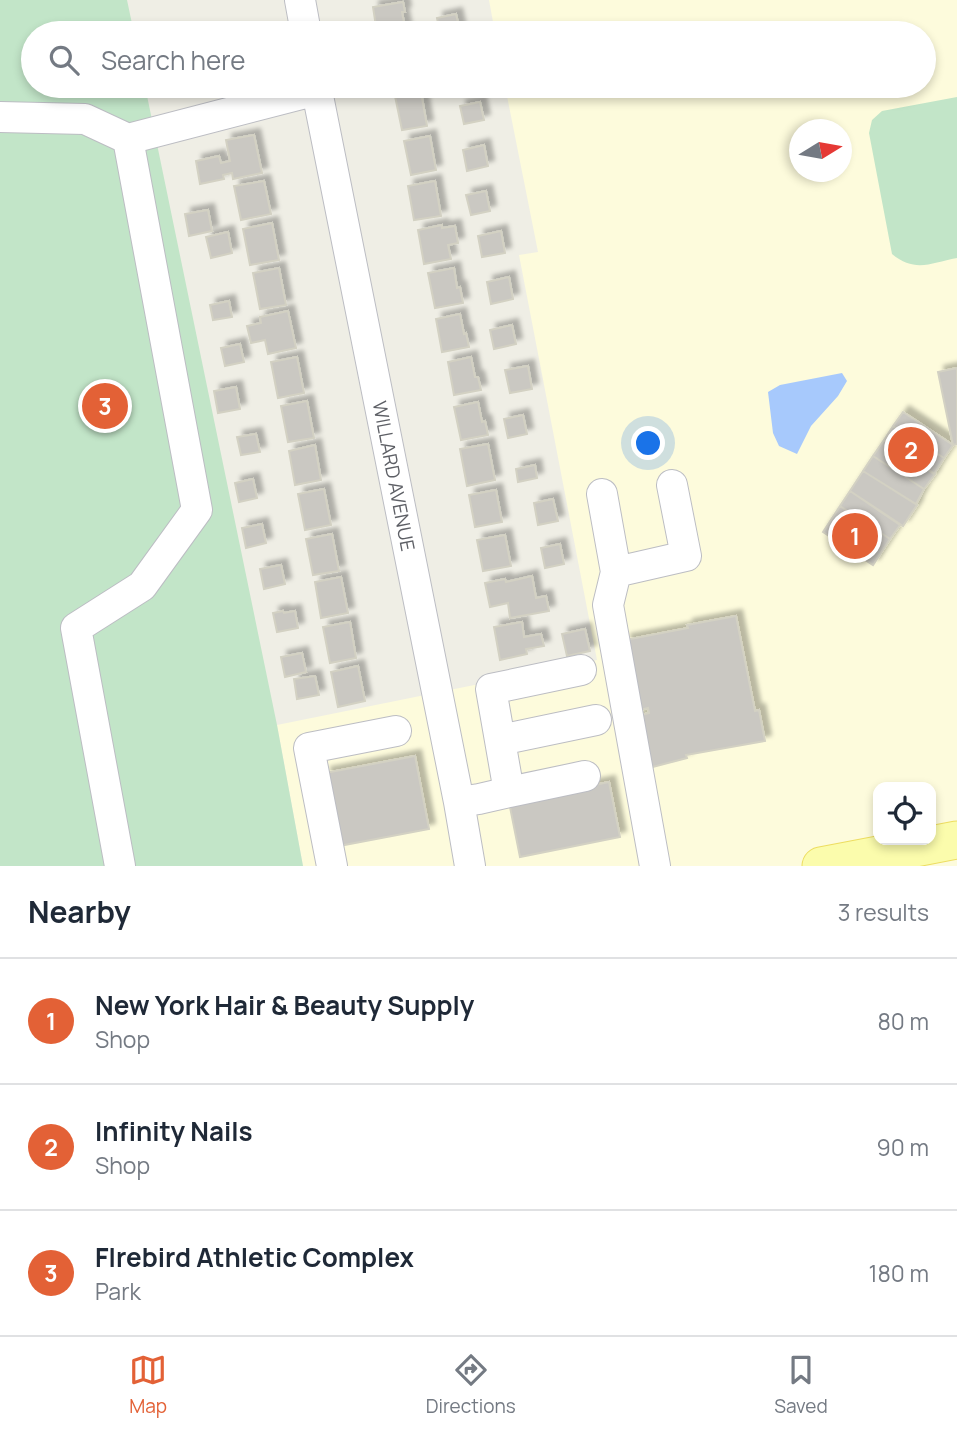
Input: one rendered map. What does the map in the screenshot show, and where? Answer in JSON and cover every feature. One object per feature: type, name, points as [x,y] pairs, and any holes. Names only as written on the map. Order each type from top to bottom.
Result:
[{"type":"main road","points":[[821,866],[941,850]]},
{"type":"street","points":[[300,0],[304,21]]},
{"type":"street","points":[[0,117],[85,119],[128,139],[280,98]]},
{"type":"street","name":"WILLARD AVENUE","points":[[319,98],[459,802],[462,865]]},
{"type":"street","points":[[120,866],[76,628],[142,586],[197,510],[128,139]]},
{"type":"street","points":[[616,572],[686,556],[672,485]]},
{"type":"street","points":[[602,494],[616,572],[608,605],[655,866]]},
{"type":"street","points":[[509,792],[491,690],[581,670]]},
{"type":"street","points":[[500,740],[596,720]]},
{"type":"street","points":[[332,866],[309,748],[396,731]]},
{"type":"street","points":[[459,802],[585,776]]},
{"type":"shaded area","points":[[489,0],[957,0],[957,866],[303,866],[277,725],[597,660],[519,255],[538,252],[507,98],[936,98],[936,21],[493,21]]},
{"type":"green space","points":[[0,0],[127,0],[131,21],[21,21],[21,98],[147,98],[277,725],[303,866],[0,866]]},
{"type":"green space","points":[[957,97],[957,258],[923,265],[908,263],[892,254],[869,133],[872,120],[882,111]]},
{"type":"water","points":[[842,373],[847,381],[838,396],[811,426],[797,454],[779,446],[773,433],[768,392],[780,385]]},
{"type":"building","points":[[403,2],[404,21],[375,21],[373,7]]},
{"type":"building","points":[[456,14],[458,21],[438,21],[437,18]]},
{"type":"building","points":[[395,98],[422,98],[427,126],[402,130]]},
{"type":"building","points":[[480,102],[484,120],[464,124],[460,106]]},
{"type":"building","points":[[254,135],[262,173],[233,179],[232,173],[223,175],[224,179],[200,184],[196,161],[219,156],[221,163],[230,161],[226,140]]},
{"type":"building","points":[[430,136],[436,170],[411,175],[404,141]]},
{"type":"building","points":[[484,145],[488,166],[467,171],[463,150]]},
{"type":"building","points":[[264,181],[271,214],[241,220],[234,186]]},
{"type":"building","points":[[435,181],[441,216],[414,220],[408,186]]},
{"type":"building","points":[[486,191],[490,211],[471,215],[466,195]]},
{"type":"building","points":[[208,210],[212,231],[189,236],[185,214]]},
{"type":"building","points":[[272,223],[279,260],[250,265],[243,229]]},
{"type":"building","points":[[442,225],[442,228],[455,226],[458,243],[448,245],[451,259],[424,264],[418,230]]},
{"type":"building","points":[[501,231],[505,253],[482,257],[478,236]]},
{"type":"building","points":[[228,232],[232,253],[211,258],[206,237]]},
{"type":"building","points":[[279,268],[286,305],[260,309],[253,273]]},
{"type":"building","points":[[454,268],[463,303],[435,308],[428,273]]},
{"type":"building","points":[[509,277],[513,299],[491,304],[487,282]]},
{"type":"building","points":[[229,301],[232,317],[213,320],[210,305]]},
{"type":"building","points":[[288,311],[296,348],[268,354],[265,340],[251,343],[247,326],[261,323],[260,317]]},
{"type":"building","points":[[460,314],[469,347],[442,352],[436,319]]},
{"type":"building","points":[[512,325],[516,344],[494,349],[490,330]]},
{"type":"building","points":[[240,344],[244,362],[225,366],[221,348]]},
{"type":"building","points":[[297,357],[304,393],[278,398],[271,362]]},
{"type":"building","points":[[471,357],[481,390],[454,395],[448,362]]},
{"type":"building","points":[[528,366],[532,389],[510,393],[505,370]]},
{"type":"building","points":[[957,368],[957,444],[953,445],[938,372]]},
{"type":"building","points":[[236,387],[240,409],[218,413],[214,391]]},
{"type":"building","points":[[307,401],[314,438],[288,442],[281,406]]},
{"type":"building","points":[[478,402],[488,435],[461,440],[454,407]]},
{"type":"building","points":[[903,412],[953,445],[944,458],[893,426]]},
{"type":"building","points":[[523,415],[527,434],[508,438],[504,419]]},
{"type":"building","points":[[893,426],[944,458],[934,474],[884,440]]},
{"type":"building","points":[[256,434],[260,452],[241,455],[237,437]]},
{"type":"building","points":[[884,440],[935,474],[924,489],[873,456]]},
{"type":"building","points":[[488,444],[495,480],[467,486],[460,449]]},
{"type":"building","points":[[315,445],[321,480],[295,485],[289,451]]},
{"type":"building","points":[[873,456],[924,489],[916,504],[863,471]]},
{"type":"building","points":[[535,465],[537,478],[518,482],[516,469]]},
{"type":"building","points":[[863,471],[917,505],[903,526],[850,491]]},
{"type":"building","points":[[253,479],[257,498],[239,502],[235,483]]},
{"type":"building","points":[[324,489],[331,525],[305,530],[298,494]]},
{"type":"building","points":[[496,490],[502,522],[475,527],[469,495]]},
{"type":"building","points":[[850,491],[900,525],[890,539],[840,506]]},
{"type":"building","points":[[553,499],[558,521],[538,525],[534,503]]},
{"type":"building","points":[[840,506],[890,539],[873,565],[823,532]]},
{"type":"building","points":[[262,524],[266,543],[246,548],[242,528]]},
{"type":"building","points":[[332,534],[339,571],[313,575],[306,539]]},
{"type":"building","points":[[505,535],[511,566],[483,571],[477,540]]},
{"type":"building","points":[[560,544],[564,564],[545,568],[541,548]]},
{"type":"building","points":[[281,565],[285,584],[264,589],[260,569]]},
{"type":"building","points":[[532,576],[536,598],[546,596],[549,611],[510,618],[508,603],[490,607],[485,583],[505,579],[506,582]]},
{"type":"building","points":[[341,577],[348,613],[321,618],[315,582]]},
{"type":"building","points":[[295,611],[298,628],[277,632],[273,613]]},
{"type":"building","points":[[736,616],[755,711],[759,710],[765,741],[686,755],[687,758],[645,769],[637,716],[649,713],[648,708],[640,710],[625,640]]},
{"type":"building","points":[[350,622],[356,658],[330,663],[323,627]]},
{"type":"building","points":[[522,622],[524,637],[541,634],[544,646],[526,649],[527,654],[500,660],[494,627]]},
{"type":"building","points":[[585,629],[590,651],[567,656],[562,634]]},
{"type":"building","points":[[302,653],[306,672],[285,677],[281,657]]},
{"type":"building","points":[[358,666],[365,701],[338,707],[331,672]]},
{"type":"building","points":[[315,676],[319,695],[297,699],[294,679]]},
{"type":"building","points":[[415,756],[429,829],[339,846],[325,773]]},
{"type":"building","points":[[609,782],[620,837],[520,857],[509,802]]},
{"type":"place","name":"FIrebird Athletic Complex","points":[[105,406]]},
{"type":"place","name":"Infinity Nails","points":[[911,450]]},
{"type":"place","name":"New York Hair & Beauty Supply","points":[[855,536]]}]
